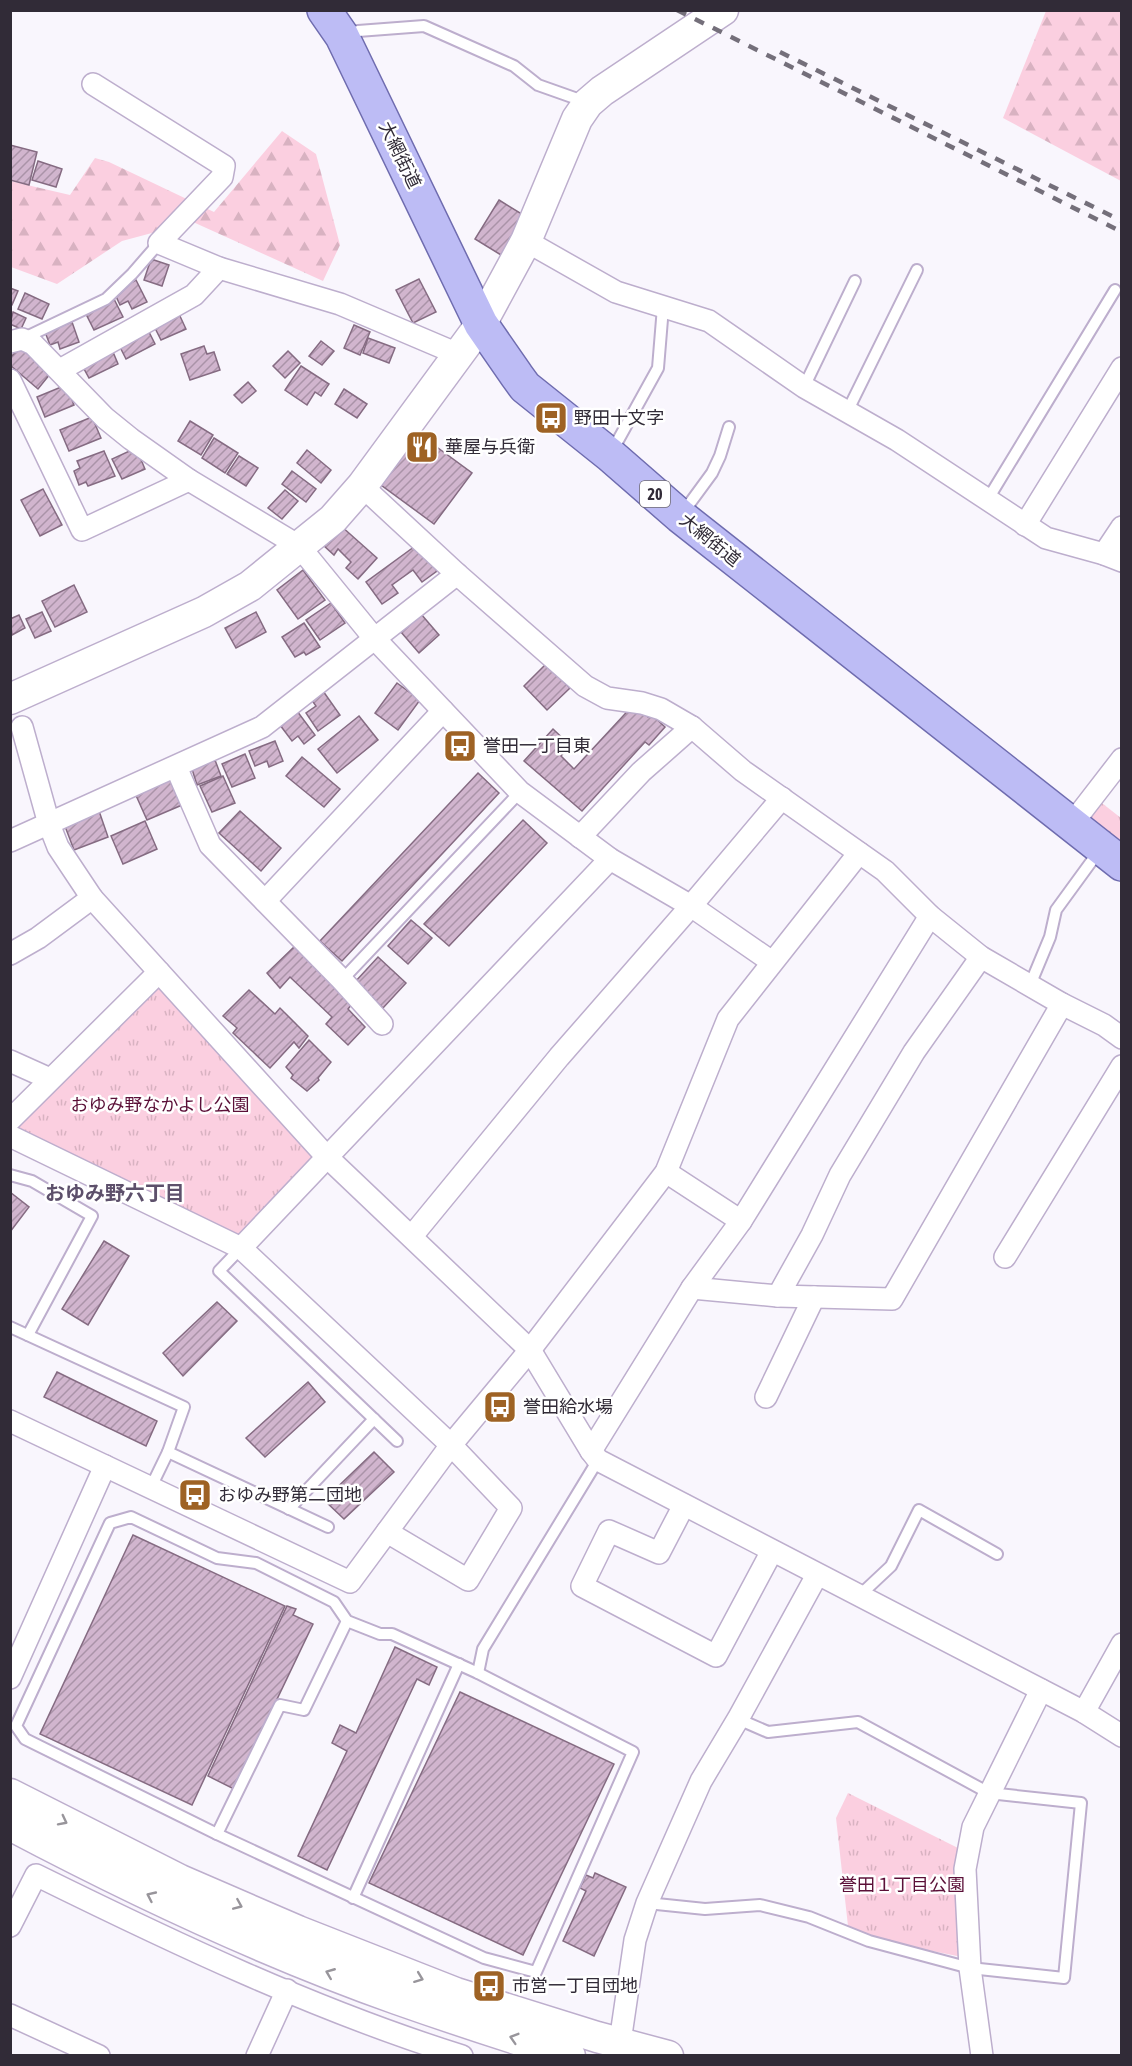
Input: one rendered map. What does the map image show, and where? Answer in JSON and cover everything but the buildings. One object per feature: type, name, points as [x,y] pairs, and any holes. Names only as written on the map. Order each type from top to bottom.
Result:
[{"type":"main road","name":"大網街道","points":[[333,23],[482,324],[525,387],[610,455],[680,516],[1111,856]]},
{"type":"street","points":[[13,691],[204,612],[250,586],[333,519],[362,486],[482,324],[526,241],[577,119],[588,103],[602,91],[723,10]]},
{"type":"street","points":[[93,84],[224,166],[222,177],[159,243],[219,268],[340,304],[460,355]]},
{"type":"street","points":[[526,241],[616,292],[709,321],[804,387],[897,440],[1046,538],[1113,557],[1122,527]]},
{"type":"street","points":[[60,370],[194,296],[219,268]]},
{"type":"street","points":[[16,340],[33,344],[114,425],[189,480],[299,546],[374,638],[520,792],[610,859],[691,906],[772,962]]},
{"type":"street","points":[[1025,525],[1122,368]]},
{"type":"street","points":[[11,381],[82,530],[189,480]]},
{"type":"street","points":[[362,486],[585,686],[607,698],[642,703],[661,709],[692,727],[743,771],[885,871],[930,916],[981,957],[1062,1004],[1104,1025],[1122,1038]]},
{"type":"street","points":[[10,841],[262,727],[458,574]]},
{"type":"street","points":[[265,901],[443,711]]},
{"type":"street","points":[[22,727],[49,824],[58,847],[92,898],[326,1156],[530,1350],[595,1455],[817,1575],[1084,1712],[1122,1736]]},
{"type":"street","points":[[580,837],[641,772],[692,727]]},
{"type":"street","points":[[1071,825],[1122,759]]},
{"type":"street","points":[[176,767],[210,845],[382,1024]]},
{"type":"street","points":[[412,1236],[559,1057],[782,798]]},
{"type":"street","points":[[10,1421],[350,1582],[451,1445],[530,1350],[666,1172],[728,1019],[859,853]]},
{"type":"street","points":[[241,1248],[610,859]]},
{"type":"street","points":[[10,954],[38,938],[92,898]]},
{"type":"street","points":[[595,1455],[692,1288],[741,1221],[930,916]]},
{"type":"street","points":[[778,1296],[812,1235],[840,1174],[907,1062],[981,957]]},
{"type":"street","points":[[10,1120],[159,972]]},
{"type":"street","points":[[692,1288],[778,1296],[892,1299],[1062,1004]]},
{"type":"street","points":[[10,1061],[50,1079]]},
{"type":"street","points":[[1005,1257],[1122,1065]]},
{"type":"street","points":[[10,1136],[241,1248],[451,1445],[511,1508],[468,1580],[387,1532]]},
{"type":"street","points":[[666,1172],[741,1221]]},
{"type":"street","points":[[766,1397],[814,1297]]},
{"type":"street","points":[[10,1678],[105,1466]]},
{"type":"street","points":[[684,1505],[658,1553],[609,1531],[582,1586],[716,1656],[772,1551]]},
{"type":"street","points":[[620,2049],[635,1940],[647,1903],[700,1781],[738,1719],[817,1575]]},
{"type":"street","points":[[1084,1712],[1122,1644]]},
{"type":"street","points":[[982,2055],[970,1968],[965,1869],[973,1827],[1041,1690]]},
{"type":"street","points":[[10,1794],[180,1880],[298,1931],[456,1993],[620,2049],[668,2055]]},
{"type":"street","points":[[10,1825],[115,1879],[289,1957],[395,1998],[570,2055]]},
{"type":"street","points":[[10,1926],[36,1875],[149,1930],[287,1990],[412,2040],[462,2055]]},
{"type":"street","points":[[257,2055],[287,1990]]},
{"type":"street","points":[[10,2015],[99,2055]]},
{"type":"lane","points":[[333,23],[358,31],[424,26],[514,66],[538,85],[588,103]]},
{"type":"lane","points":[[16,340],[106,299],[159,243]]},
{"type":"lane","points":[[848,412],[917,270]]},
{"type":"lane","points":[[804,387],[855,281]]},
{"type":"lane","points":[[988,499],[1115,290]]},
{"type":"lane","points":[[610,455],[658,368],[663,307]]},
{"type":"lane","points":[[680,516],[712,472],[720,456],[729,427]]},
{"type":"lane","points":[[342,980],[520,792]]},
{"type":"lane","points":[[1030,985],[1050,938],[1056,910],[1111,856]]},
{"type":"lane","points":[[10,1175],[32,1181],[92,1216],[28,1335]]},
{"type":"lane","points":[[241,1248],[219,1271],[397,1441]]},
{"type":"lane","points":[[10,1327],[184,1407],[168,1452],[151,1486]]},
{"type":"lane","points":[[289,1509],[374,1419]]},
{"type":"lane","points":[[168,1452],[328,1527]]},
{"type":"lane","points":[[478,1673],[483,1649],[595,1455]]},
{"type":"lane","points":[[859,1597],[891,1566],[919,1510],[997,1554]]},
{"type":"lane","points":[[131,1517],[217,1558],[256,1563],[334,1602],[347,1621],[380,1634],[392,1634],[478,1673],[633,1752],[536,1972],[484,1958],[217,1834],[25,1739],[16,1726],[110,1523],[131,1517]]},
{"type":"lane","points":[[217,1834],[280,1705],[304,1710],[347,1621]]},
{"type":"lane","points":[[354,1898],[459,1664]]},
{"type":"lane","points":[[647,1903],[705,1909],[760,1905],[809,1917],[869,1941],[970,1968],[1064,1978],[1082,1803],[989,1793],[858,1722],[768,1732],[738,1719]]},
{"type":"green space","points":[[1046,11],[1121,11],[1121,181],[1003,118]]},
{"type":"green space","points":[[282,131],[316,154],[340,245],[323,281],[193,222],[122,241],[57,284],[11,267],[10,181],[70,195],[95,158],[109,162],[214,212]]},
{"type":"green space","points":[[1098,800],[1121,818],[1121,839],[1116,846],[1086,816]]},
{"type":"green space","name":"おゆみ野なかよし公園","points":[[165,982],[316,1152],[236,1241],[12,1126]]},
{"type":"green space","name":"誉田１丁目公園","points":[[848,1793],[960,1849],[962,1957],[878,1940],[848,1926],[836,1818]]},
{"type":"railway","points":[[677,10],[1122,232]]},
{"type":"railway","points":[[780,52],[1122,221]]},
{"type":"place","name":"野田十文字","points":[[551,418]]},
{"type":"place","name":"華屋与兵衛","points":[[422,447]]},
{"type":"place","name":"誉田一丁目東","points":[[460,746]]},
{"type":"place","name":"誉田給水場","points":[[500,1407]]},
{"type":"place","name":"おゆみ野第二団地","points":[[195,1495]]},
{"type":"place","name":"市営一丁目団地","points":[[489,1986]]},
{"type":"district","name":"おゆみ野六丁目","points":[[115,1193]]}]
